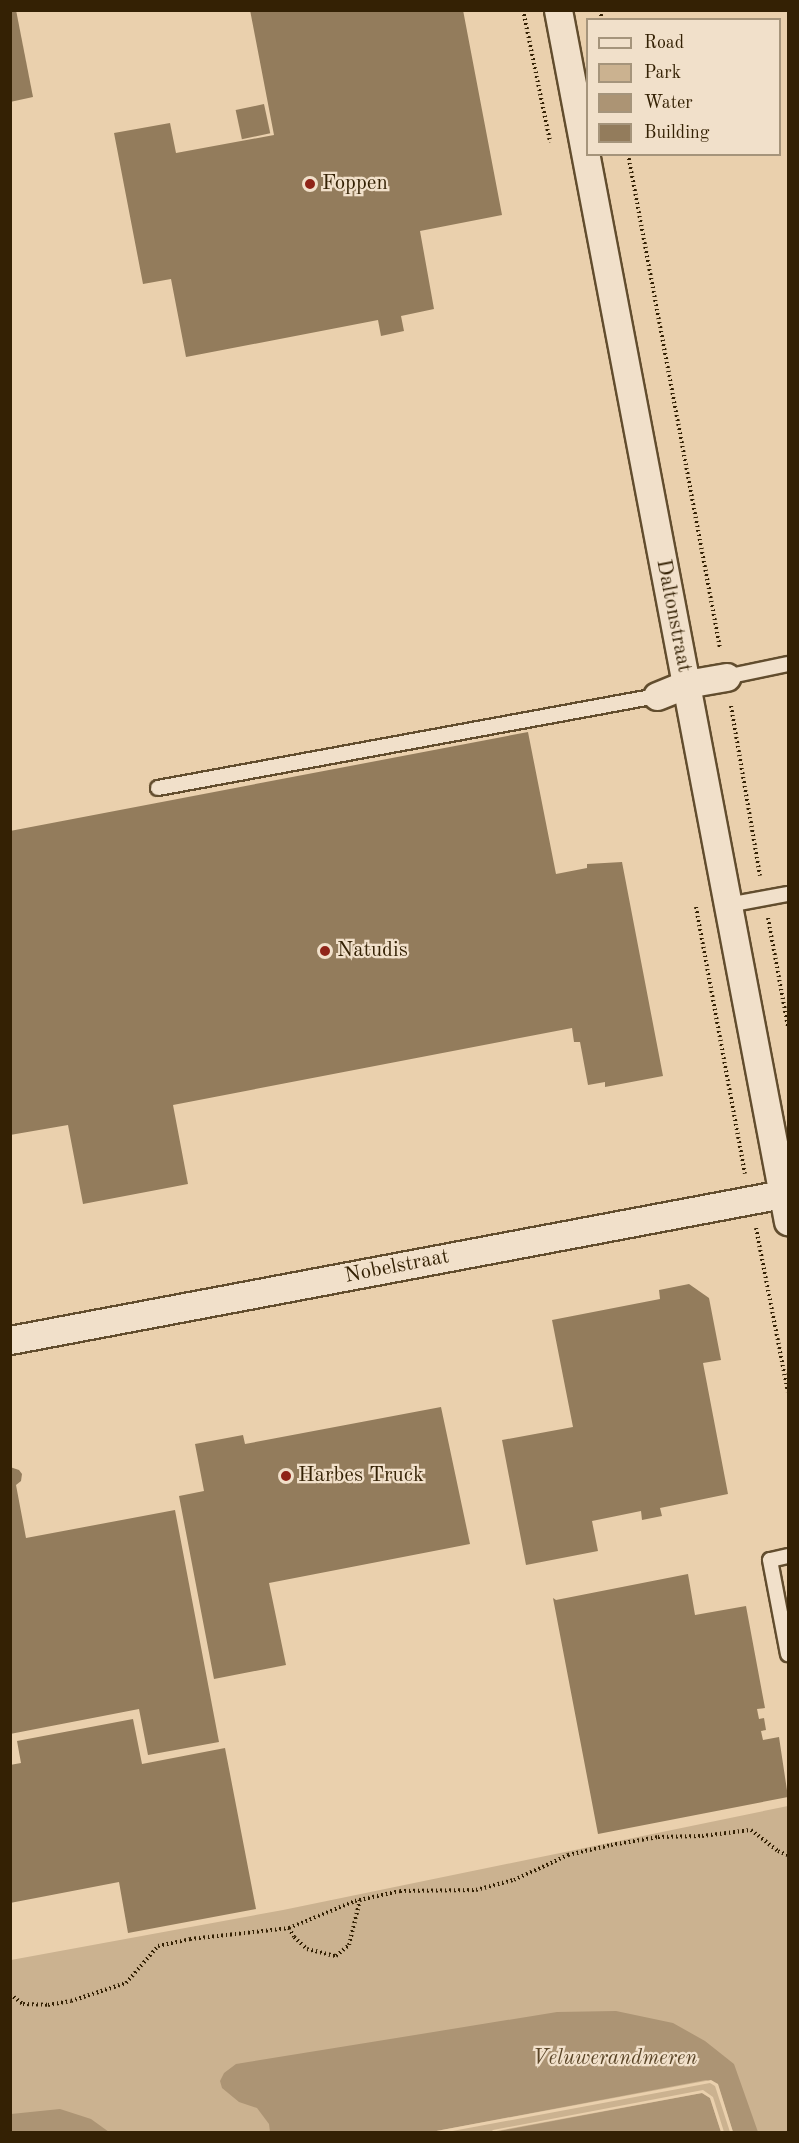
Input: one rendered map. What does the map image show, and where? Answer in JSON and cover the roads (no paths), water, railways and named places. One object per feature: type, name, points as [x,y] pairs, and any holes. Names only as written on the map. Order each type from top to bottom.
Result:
[{"type":"street","name":"Daltonstraat","points":[[558,10],[728,905],[780,1131],[783,1194],[789,1221]]},
{"type":"street","points":[[657,696],[686,684],[726,677]]},
{"type":"street","name":"Nobelstraat","points":[[10,1340],[783,1194]]},
{"type":"lane","points":[[726,677],[789,664]]},
{"type":"lane","points":[[158,788],[657,696]]},
{"type":"lane","points":[[728,905],[789,894]]},
{"type":"lane","points":[[789,1556],[770,1560],[789,1654]]},
{"type":"water","points":[[616,2011],[673,2023],[705,2041],[734,2064],[758,2132],[733,2132],[718,2085],[706,2080],[431,2132],[270,2132],[269,2124],[257,2108],[239,2102],[222,2088],[220,2081],[224,2073],[236,2064],[557,2012]]},
{"type":"water","points":[[702,2093],[710,2098],[721,2132],[494,2132]]},
{"type":"water","points":[[60,2109],[91,2119],[109,2132],[11,2132],[11,2114]]},
{"type":"place","name":"Foppen","points":[[310,184]]},
{"type":"place","name":"Natudis","points":[[325,951]]},
{"type":"place","name":"Harbes Truck","points":[[286,1476]]},
{"type":"park label","name":"Veluwerandmeren","points":[[615,2059]]}]
